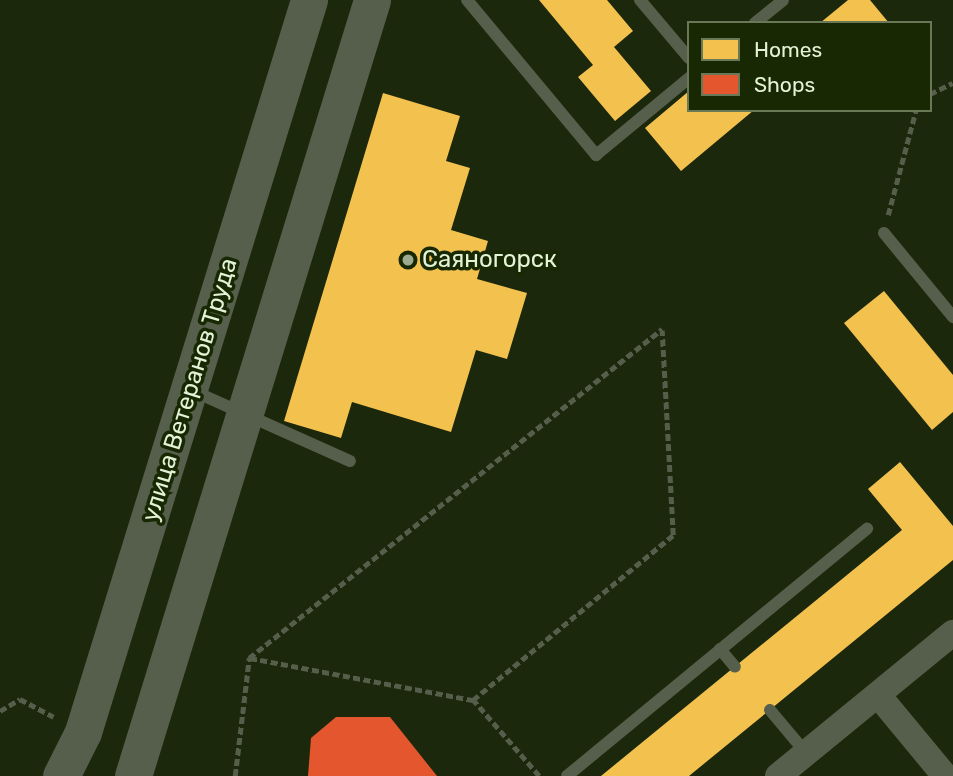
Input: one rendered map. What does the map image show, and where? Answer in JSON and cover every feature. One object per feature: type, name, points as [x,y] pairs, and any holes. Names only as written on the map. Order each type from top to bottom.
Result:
[{"type":"main road","name":"улица Ветеранов Труда","points":[[61,776],[83,733],[191,390],[309,0]]},
{"type":"main road","points":[[133,776],[372,0]]},
{"type":"street","points":[[778,776],[953,633]]},
{"type":"street","points":[[878,695],[945,776]]},
{"type":"lane","points":[[467,0],[596,155],[687,80]]},
{"type":"lane","points":[[640,0],[687,56]]},
{"type":"lane","points":[[757,21],[783,0]]},
{"type":"lane","points":[[884,233],[953,317]]},
{"type":"lane","points":[[191,390],[350,461]]},
{"type":"lane","points":[[567,776],[867,529]]},
{"type":"lane","points":[[720,649],[734,667]]},
{"type":"lane","points":[[770,710],[806,753]]},
{"type":"path","points":[[932,92],[953,83]]},
{"type":"path","points":[[884,233],[915,112]]},
{"type":"path","points":[[235,776],[248,658],[662,329],[673,535],[473,700]]},
{"type":"path","points":[[248,658],[473,700],[539,776]]},
{"type":"building: Homes","points":[[539,0],[607,0],[633,31],[614,47],[651,91],[615,121],[578,77],[593,65]]},
{"type":"building: Homes","points":[[848,0],[870,0],[887,21],[822,21]]},
{"type":"building: Homes","name":"Саяногорск","points":[[383,93],[460,116],[446,161],[470,168],[451,230],[488,241],[477,279],[527,293],[507,359],[476,350],[451,432],[352,402],[341,438],[284,421]]},
{"type":"building: Homes","points":[[687,93],[687,112],[752,112],[681,171],[645,128]]},
{"type":"building: Homes","points":[[884,291],[953,375],[953,412],[932,430],[844,323]]},
{"type":"building: Homes","points":[[900,462],[953,526],[953,560],[689,776],[601,776],[902,530],[868,489]]},
{"type":"building: Shops","points":[[336,717],[390,717],[437,776],[308,776],[311,738]]},
{"type":"place","name":"Саяногорск","points":[[408,260]]}]
